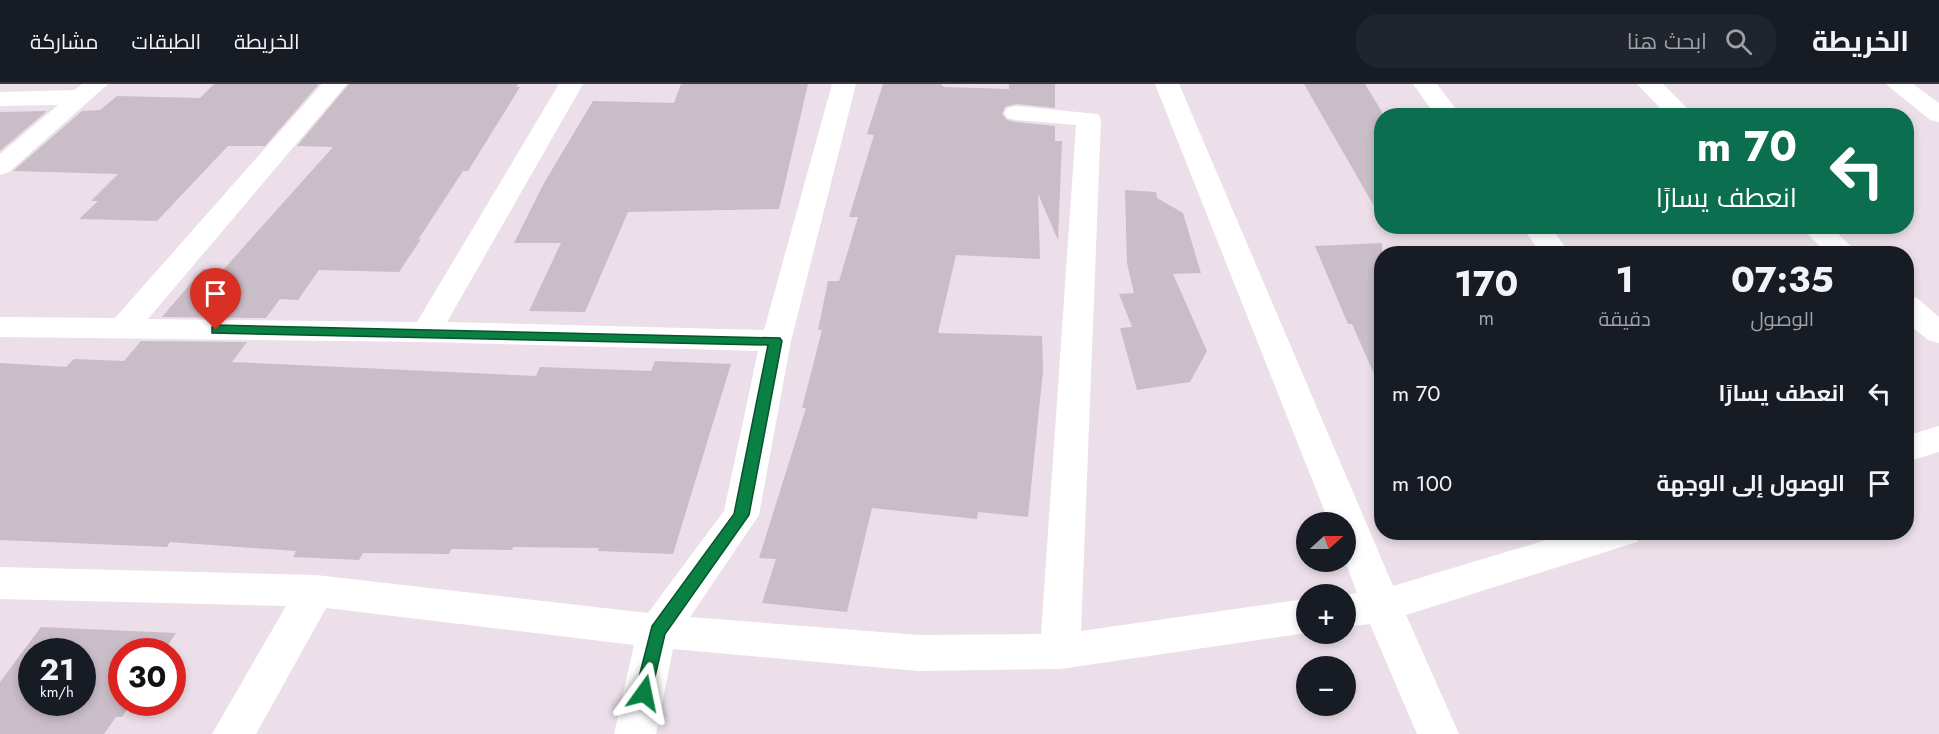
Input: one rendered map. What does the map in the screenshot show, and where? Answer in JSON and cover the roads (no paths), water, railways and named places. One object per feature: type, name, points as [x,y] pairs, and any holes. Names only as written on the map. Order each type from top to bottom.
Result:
[{"type":"street","points":[[123,328],[335,84]]},
{"type":"street","points":[[426,332],[571,84]]},
{"type":"street","points":[[635,734],[657,631],[741,515],[776,341],[844,84]]},
{"type":"street","points":[[1167,84],[1364,608],[1438,734]]},
{"type":"street","points":[[1425,84],[1443,108]]},
{"type":"street","points":[[1649,84],[1674,108]]},
{"type":"street","points":[[1898,84],[1939,115]]},
{"type":"street","points":[[0,99],[89,91]]},
{"type":"street","points":[[0,167],[89,91]]},
{"type":"street","points":[[1016,113],[1089,119],[1060,651]]},
{"type":"street","points":[[1822,234],[1836,246]]},
{"type":"street","points":[[1914,312],[1939,333]]},
{"type":"street","points":[[0,327],[426,332],[776,341]]},
{"type":"street","points":[[1914,447],[1939,439]]},
{"type":"street","points":[[1364,608],[1597,540]]},
{"type":"street","points":[[0,583],[316,591],[657,631],[919,653],[1060,651],[1296,617]]},
{"type":"street","points":[[233,734],[316,591]]}]
